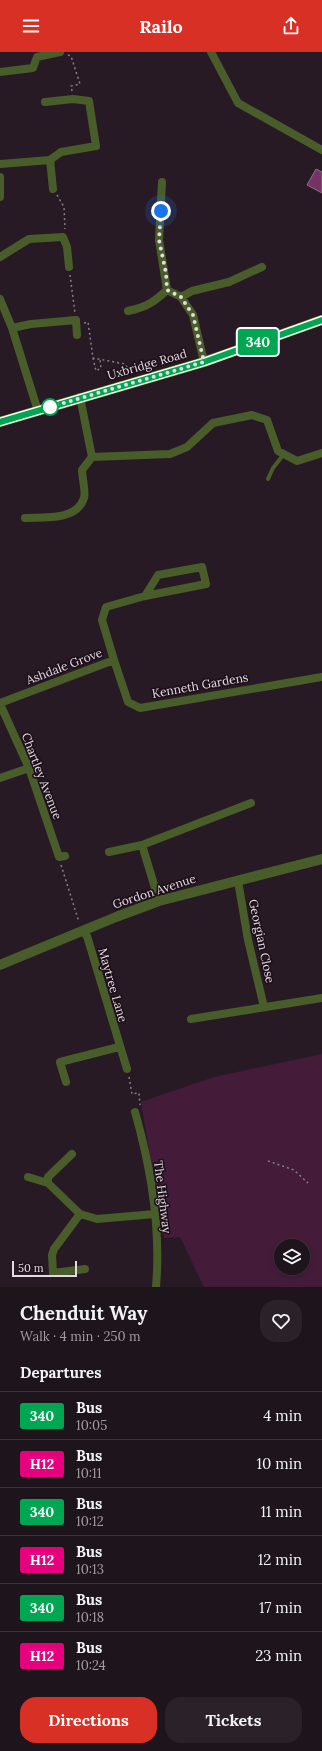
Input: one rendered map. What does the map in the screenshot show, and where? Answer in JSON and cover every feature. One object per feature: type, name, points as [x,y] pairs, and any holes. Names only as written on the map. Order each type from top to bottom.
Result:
[{"type":"main road","name":"Uxbridge Road","points":[[0,422],[80,397],[204,362],[322,320]]},
{"type":"street","points":[[211,52],[238,104],[322,150]]},
{"type":"street","points":[[0,72],[33,68],[37,57],[60,53]]},
{"type":"street","points":[[0,164],[50,160],[61,152],[96,146],[89,101],[73,99],[45,102]]},
{"type":"street","points":[[50,160],[53,188]]},
{"type":"street","points":[[0,176],[0,197]]},
{"type":"street","points":[[162,182],[159,240],[166,273],[167,290]]},
{"type":"street","points":[[0,257],[29,239],[63,237],[68,248],[69,267]]},
{"type":"street","points":[[181,297],[192,290],[229,282],[262,268]]},
{"type":"street","points":[[167,290],[181,297],[193,315],[204,362]]},
{"type":"street","points":[[128,311],[146,307],[167,290]]},
{"type":"street","points":[[0,299],[12,328],[38,411]]},
{"type":"street","points":[[12,328],[31,324],[76,321],[77,335]]},
{"type":"street","points":[[25,518],[56,517],[76,511],[84,498],[82,470],[92,457],[80,397]]},
{"type":"street","points":[[92,457],[170,454],[187,447],[213,423],[252,415],[267,420],[278,451],[297,461],[322,453]]},
{"type":"street","name":"Ashdale Grove","points":[[0,704],[114,660],[102,620],[106,607],[144,596],[206,584],[202,567],[158,575],[144,596]]},
{"type":"street","name":"Kenneth Gardens","points":[[114,660],[128,702],[140,708],[322,677]]},
{"type":"street","name":"Chartley Avenue","points":[[0,704],[29,768],[62,856]]},
{"type":"street","points":[[0,778],[29,768]]},
{"type":"street","points":[[108,852],[142,845],[251,803]]},
{"type":"street","points":[[142,845],[159,901]]},
{"type":"street","name":"Gordon Avenue","points":[[0,965],[159,901],[322,859]]},
{"type":"street","name":"Georgian Close","points":[[238,881],[248,940],[264,1007]]},
{"type":"street","name":"Maytree Lane","points":[[82,931],[87,936],[119,1047],[127,1069]]},
{"type":"street","points":[[191,1019],[322,998]]},
{"type":"street","points":[[66,1082],[60,1062],[119,1047]]},
{"type":"street","name":"The Highway","points":[[135,1112],[143,1140],[155,1214],[156,1287]]},
{"type":"street","points":[[48,1183],[48,1177],[72,1154]]},
{"type":"street","points":[[28,1177],[48,1183],[80,1214],[97,1219],[155,1214]]},
{"type":"street","points":[[80,1214],[54,1249],[52,1255],[53,1273],[85,1270]]},
{"type":"lane","points":[[268,479],[273,468],[284,454]]},
{"type":"path","points":[[60,53],[71,56],[80,84],[71,86],[73,99]]},
{"type":"path","points":[[53,188],[64,207],[66,223],[63,237]]},
{"type":"path","points":[[69,267],[76,321],[88,322],[96,371],[101,368],[100,359]]},
{"type":"path","points":[[93,358],[125,364],[131,372],[134,382]]},
{"type":"path","points":[[62,856],[82,931]]},
{"type":"path","points":[[127,1069],[132,1094],[139,1092],[140,1105],[134,1106],[135,1112]]},
{"type":"path","points":[[268,1161],[294,1170],[308,1183]]},
{"type":"shaded area","points":[[322,1054],[322,1287],[204,1287],[180,1237],[164,1238],[141,1102],[214,1077]]},
{"type":"building","points":[[316,169],[322,172],[322,193],[307,185]]},
{"type":"bus line","name":"340","points":[[0,422],[80,397],[204,362],[322,320]]},
{"type":"route","points":[[50,407],[204,362],[193,315],[181,297],[167,290],[166,273],[159,240],[161,211]]}]
